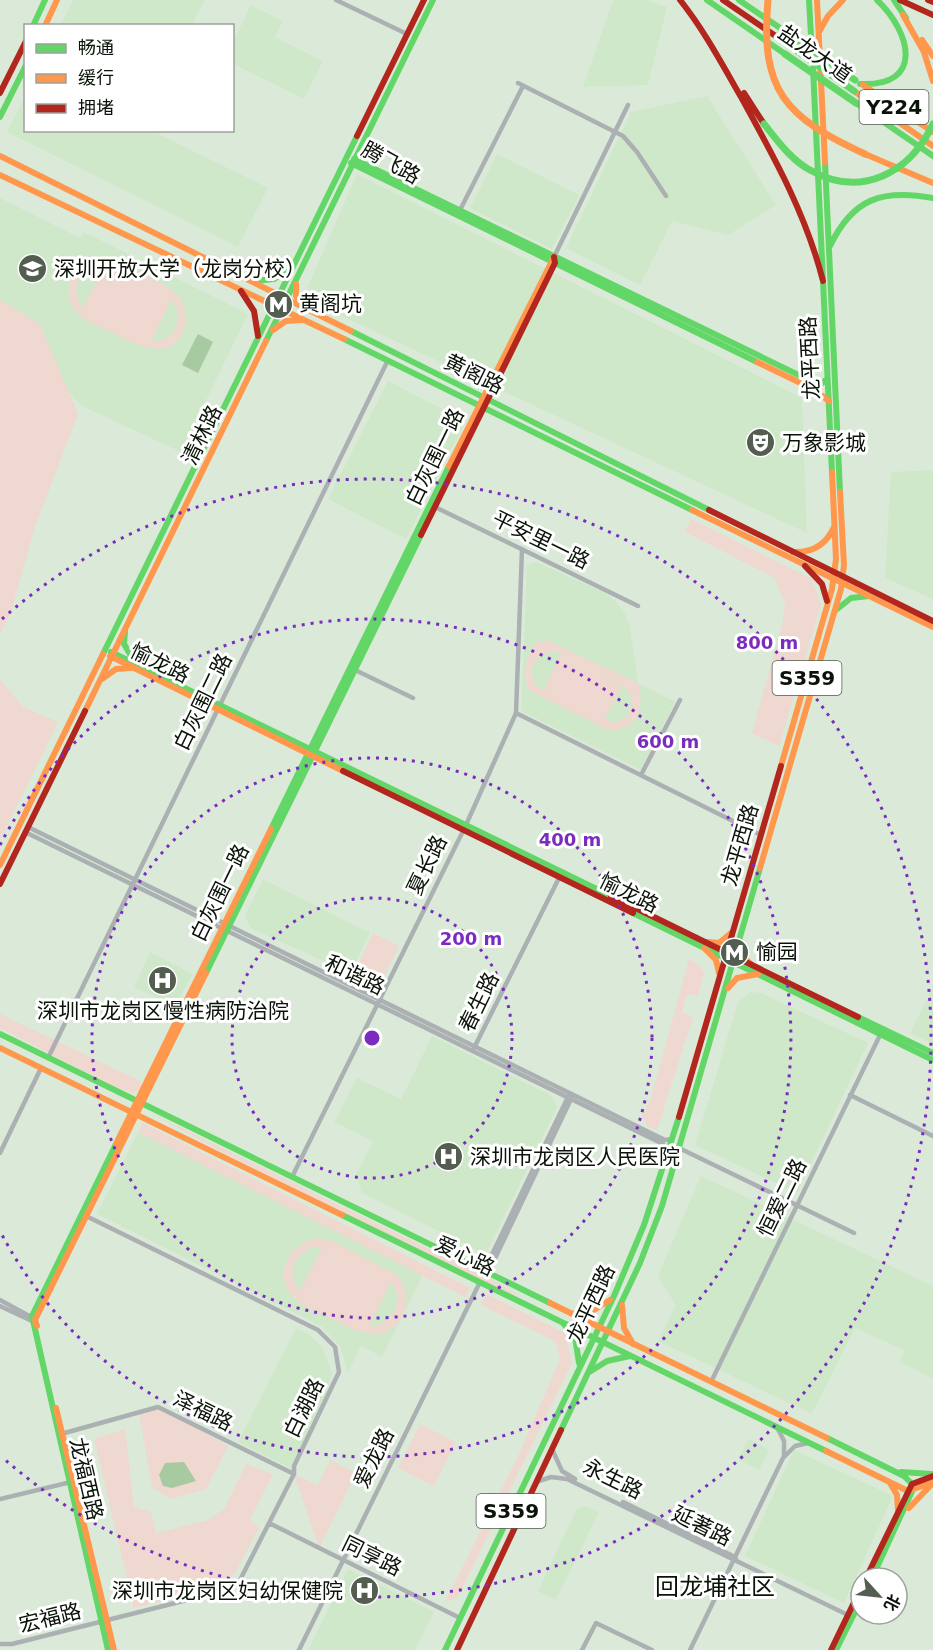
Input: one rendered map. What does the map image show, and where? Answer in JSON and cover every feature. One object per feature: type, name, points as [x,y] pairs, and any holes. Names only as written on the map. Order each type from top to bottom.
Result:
[{"type":"main road","points":[[34,24],[45,0]]},
{"type":"main road","points":[[46,24],[57,0]]},
{"type":"main road","name":"清林路","points":[[283,298],[294,264],[424,0]]},
{"type":"main road","name":"清林路","points":[[244,378],[258,339],[298,276],[433,0]]},
{"type":"main road","points":[[680,0],[764,124],[788,152],[811,171],[830,179],[850,182],[878,178],[898,169],[919,150],[933,124]]},
{"type":"main road","name":"盐龙大道","points":[[707,0],[933,156]]},
{"type":"main road","name":"盐龙大道","points":[[723,0],[933,146]]},
{"type":"main road","points":[[740,0],[858,82],[879,86],[890,82],[900,73],[907,48],[903,35],[886,8],[877,0]]},
{"type":"main road","points":[[747,0],[757,12]]},
{"type":"main road","points":[[768,0],[764,45],[770,72],[780,94],[796,115],[811,128],[933,183]]},
{"type":"main road","name":"龙平西路","points":[[445,1650],[614,1296],[644,1225],[672,1139],[835,577],[809,0]]},
{"type":"main road","name":"龙平西路","points":[[457,1650],[653,1232],[681,1149],[843,580],[817,0]]},
{"type":"main road","points":[[818,34],[828,16],[843,0]]},
{"type":"main road","points":[[894,0],[928,52],[933,81]]},
{"type":"main road","points":[[900,0],[933,15]]},
{"type":"main road","points":[[928,0],[933,2]]},
{"type":"main road","points":[[0,93],[24,44]]},
{"type":"main road","points":[[0,117],[24,69]]},
{"type":"main road","name":"Y224","points":[[858,82],[933,132]]},
{"type":"main road","points":[[737,87],[805,224],[823,281]]},
{"type":"main road","name":"黄阁路","points":[[0,156],[793,552],[835,577]]},
{"type":"main road","name":"腾飞路","points":[[346,158],[822,394],[828,401]]},
{"type":"main road","name":"黄阁路","points":[[0,175],[481,405],[806,566],[843,580],[933,621]]},
{"type":"main road","points":[[829,252],[843,223],[868,200],[895,194],[933,198]]},
{"type":"main road","name":"腾飞路","points":[[554,260],[813,382],[821,384],[827,379]]},
{"type":"main road","name":"白灰围一路","points":[[33,1319],[554,260]]},
{"type":"main road","points":[[247,280],[261,282],[274,279],[294,264]]},
{"type":"main road","points":[[298,276],[296,296],[310,311]]},
{"type":"main road","points":[[236,287],[254,311],[258,339]]},
{"type":"main road","name":"清林路","points":[[0,865],[105,651],[142,585],[244,378],[269,335],[278,307]]},
{"type":"main road","points":[[269,335],[286,321],[305,320]]},
{"type":"main road","points":[[793,552],[808,552],[819,547],[829,537],[834,524]]},
{"type":"main road","points":[[806,566],[822,584],[828,605]]},
{"type":"main road","name":"黄阁路","points":[[843,580],[869,596],[933,627]]},
{"type":"main road","name":"清林路","points":[[0,884],[126,627],[142,585]]},
{"type":"main road","points":[[835,612],[851,598],[869,596]]},
{"type":"main road","points":[[98,684],[104,676],[116,669],[136,666],[124,644],[126,627]]},
{"type":"main road","name":"愉龙路","points":[[105,651],[705,945],[758,974],[933,1053]]},
{"type":"main road","points":[[813,656],[822,658]]},
{"type":"main road","points":[[767,812],[777,815]]},
{"type":"main road","points":[[719,978],[716,960],[705,945],[723,941],[733,928]]},
{"type":"main road","points":[[740,944],[743,957],[752,965]]},
{"type":"main road","name":"愉龙路","points":[[735,960],[752,965],[933,1060]]},
{"type":"main road","points":[[726,993],[737,978],[758,974]]},
{"type":"main road","name":"爱心路","points":[[0,1034],[904,1476],[912,1488]]},
{"type":"main road","name":"爱心路","points":[[0,1048],[887,1481],[912,1488]]},
{"type":"main road","points":[[572,1314],[592,1311],[614,1296]]},
{"type":"main road","points":[[587,1375],[607,1360],[627,1354],[621,1344],[631,1343],[622,1322],[624,1297]]},
{"type":"main road","name":"龙福西路","points":[[33,1319],[105,1622],[114,1650]]},
{"type":"main road","points":[[563,1323],[577,1343],[579,1357],[577,1371]]},
{"type":"main road","points":[[886,1468],[933,1475]]},
{"type":"main road","points":[[877,1566],[912,1488],[933,1475]]},
{"type":"main road","points":[[887,1481],[897,1495],[898,1519]]},
{"type":"main road","points":[[912,1488],[933,1483]]},
{"type":"main road","points":[[873,1566],[898,1519],[933,1483]]},
{"type":"main road","points":[[831,1650],[849,1618]]},
{"type":"main road","points":[[836,1650],[849,1618]]},
{"type":"main road","name":"龙福西路","points":[[105,1622],[108,1650]]},
{"type":"street","points":[[336,0],[408,34]]},
{"type":"street","points":[[459,213],[521,84],[615,132],[631,144],[666,196]]},
{"type":"street","points":[[554,260],[628,105]]},
{"type":"street","name":"白灰围二路","points":[[48,1058],[388,360]]},
{"type":"street","name":"平安里一路","points":[[432,505],[638,606]]},
{"type":"street","name":"夏长路","points":[[292,1177],[464,827],[516,713],[522,549]]},
{"type":"street","points":[[352,668],[413,698]]},
{"type":"street","points":[[641,775],[680,700]]},
{"type":"street","points":[[516,713],[760,835]]},
{"type":"street","name":"和谐路","points":[[26,830],[474,1049],[663,1144],[668,1151]]},
{"type":"street","name":"春生路","points":[[474,1049],[561,874]]},
{"type":"street","name":"恒爱二路","points":[[711,1382],[881,1031]]},
{"type":"street","points":[[0,1153],[41,1068]]},
{"type":"street","points":[[850,1095],[933,1136]]},
{"type":"street","points":[[486,1272],[570,1097]]},
{"type":"street","name":"和谐路","points":[[570,1097],[665,1140],[672,1139]]},
{"type":"street","points":[[681,1149],[854,1233]]},
{"type":"street","name":"白湖路","points":[[84,1215],[318,1330],[330,1340],[339,1363],[337,1380],[294,1466],[294,1474],[240,1580],[231,1589],[105,1622]]},
{"type":"street","name":"爱龙路","points":[[299,1650],[480,1282]]},
{"type":"street","points":[[0,1300],[33,1319]]},
{"type":"street","points":[[0,1306],[33,1319]]},
{"type":"street","name":"泽福路","points":[[60,1434],[158,1407],[294,1474]]},
{"type":"street","points":[[777,1427],[784,1441],[783,1458]]},
{"type":"street","points":[[690,1650],[736,1560],[783,1458],[795,1446],[811,1443]]},
{"type":"street","name":"永生路","points":[[552,1448],[557,1464],[568,1476],[731,1555],[736,1560]]},
{"type":"street","name":"延著路","points":[[536,1482],[551,1477],[567,1479],[849,1616]]},
{"type":"street","points":[[0,1499],[72,1482]]},
{"type":"street","name":"同享路","points":[[269,1523],[460,1618]]},
{"type":"street","name":"宏福路","points":[[0,1644],[12,1644],[105,1622]]},
{"type":"street","points":[[582,1650],[596,1623],[652,1650]]},
{"type":"shaded area","points":[[73,0],[205,0],[193,24],[61,24]]},
{"type":"shaded area","points":[[613,0],[645,0],[667,7],[648,85],[583,87]]},
{"type":"shaded area","points":[[251,5],[283,21],[275,37],[323,61],[304,99],[234,64],[234,40]]},
{"type":"shaded area","points":[[707,96],[776,205],[728,235],[672,221],[640,285],[566,248],[631,112]]},
{"type":"shaded area","points":[[24,98],[24,132],[155,132],[268,188],[238,247],[7,132]]},
{"type":"shaded area","points":[[497,154],[579,195],[552,249],[470,208]]},
{"type":"shaded area","points":[[357,174],[802,398],[807,533],[303,298]]},
{"type":"shaded area","points":[[0,198],[80,238],[84,232],[248,314],[181,452],[82,406],[66,390],[40,324],[0,300]]},
{"type":"shaded area","points":[[95,259],[114,262],[153,279],[174,292],[182,301],[186,315],[180,338],[163,349],[152,348],[129,341],[80,316],[72,306],[69,289],[74,274]],"holes":[[[104,266],[83,308],[77,294],[79,280],[88,270]],[[171,300],[178,314],[176,327],[166,338],[151,342]]]},
{"type":"shaded area","points":[[0,300],[40,324],[78,414],[35,527],[11,612],[0,634]]},
{"type":"shaded area","points":[[198,334],[213,342],[198,373],[182,365]]},
{"type":"shaded area","points":[[388,381],[466,421],[406,539],[328,499]]},
{"type":"shaded area","points":[[933,470],[933,599],[885,578],[891,472]]},
{"type":"shaded area","points":[[691,519],[812,579],[821,605],[779,746],[752,733],[782,626],[785,605],[775,578],[685,532]]},
{"type":"shaded area","points":[[536,562],[605,593],[616,602],[624,611],[630,627],[638,683],[675,702],[641,770],[521,711],[527,565]]},
{"type":"shaded area","points":[[547,640],[638,683],[640,702],[637,717],[626,726],[608,730],[530,691],[525,673],[527,661],[535,643]],"holes":[[[557,652],[561,654],[544,689],[555,695],[536,686],[532,673],[535,662],[539,658],[544,654]],[[603,675],[624,686],[631,696],[630,710],[626,718],[614,723],[605,719],[622,685]]]},
{"type":"shaded area","points":[[0,679],[23,707],[58,722],[0,840]]},
{"type":"shaded area","points":[[263,879],[370,933],[350,973],[250,928],[245,916]]},
{"type":"shaded area","points":[[373,933],[399,946],[377,990],[352,977]]},
{"type":"shaded area","name":"深圳市龙岗区慢性病防治院","points":[[150,952],[193,974],[175,1007],[134,987]]},
{"type":"shaded area","points":[[689,959],[699,965],[704,973],[698,996],[687,994],[682,1012],[693,1017],[657,1130],[648,1127],[642,1116],[651,1098]]},
{"type":"shaded area","points":[[933,987],[933,1044],[910,1033]]},
{"type":"shaded area","points":[[751,992],[761,993],[868,1043],[797,1193],[695,1145],[738,1002]]},
{"type":"shaded area","points":[[0,1014],[140,1081],[143,1088],[133,1093],[115,1087],[0,1028]]},
{"type":"shaded area","name":"深圳市龙岗区人民医院","points":[[432,1036],[552,1096],[557,1107],[488,1250],[477,1250],[362,1193],[356,1174],[373,1141],[334,1122],[357,1078],[401,1099]]},
{"type":"shaded area","points":[[153,1114],[496,1282],[522,1297],[494,1287],[220,1151]]},
{"type":"shaded area","points":[[143,1123],[470,1288],[465,1297],[138,1132]]},
{"type":"shaded area","points":[[138,1132],[423,1275],[382,1357],[361,1346],[348,1372],[340,1346],[321,1326],[97,1214]]},
{"type":"shaded area","points":[[701,1176],[933,1286],[933,1379],[900,1362],[904,1350],[855,1328],[812,1414],[658,1341],[676,1306],[658,1276]]},
{"type":"shaded area","points":[[318,1238],[334,1242],[397,1275],[403,1284],[406,1299],[405,1309],[396,1325],[388,1331],[379,1333],[358,1331],[296,1300],[287,1287],[284,1269],[292,1252],[308,1241]],"holes":[[[314,1247],[322,1247],[300,1291],[293,1278],[294,1265],[301,1254]],[[391,1282],[397,1297],[395,1311],[385,1322],[369,1326]]]},
{"type":"shaded area","points":[[486,1294],[565,1333],[572,1363],[458,1597],[445,1602],[519,1454],[560,1359],[556,1342],[481,1305]]},
{"type":"shaded area","points":[[296,1328],[311,1336],[323,1348],[332,1373],[326,1395],[290,1468],[238,1442]]},
{"type":"shaded area","points":[[158,1407],[228,1446],[206,1489],[171,1499],[152,1488],[139,1412]]},
{"type":"shaded area","points":[[420,1424],[456,1442],[434,1486],[398,1468]]},
{"type":"shaded area","points":[[125,1429],[134,1507],[151,1512],[156,1533],[208,1520],[224,1509],[246,1464],[273,1474],[250,1520],[259,1528],[235,1573],[220,1586],[134,1608],[94,1439]]},
{"type":"shaded area","points":[[749,1439],[769,1450],[759,1470],[738,1459]]},
{"type":"shaded area","points":[[794,1450],[893,1496],[861,1566],[849,1566],[849,1592],[844,1603],[745,1556]]},
{"type":"shaded area","points":[[330,1460],[356,1473],[319,1548],[294,1474],[318,1485]]},
{"type":"shaded area","points":[[184,1462],[196,1481],[172,1488],[163,1486],[159,1475],[165,1463]]},
{"type":"shaded area","points":[[586,1506],[599,1512],[556,1600],[538,1591],[577,1508]]},
{"type":"shaded area","name":"深圳市龙岗区妇幼保健院","points":[[348,1569],[434,1612],[415,1650],[308,1650]]},
{"type":"traffic: fast","points":[[34,24],[45,0]]},
{"type":"traffic: fast","points":[[266,341],[433,0]]},
{"type":"traffic: fast","points":[[707,0],[785,54]]},
{"type":"traffic: fast","points":[[739,0],[783,30]]},
{"type":"traffic: fast","points":[[809,0],[812,54]]},
{"type":"traffic: fast","points":[[860,84],[881,83],[895,77],[903,67],[906,55],[904,41],[898,27],[877,0]]},
{"type":"traffic: fast","points":[[894,0],[906,18]]},
{"type":"traffic: fast","points":[[783,30],[855,80]]},
{"type":"traffic: fast","points":[[783,41],[854,91]]},
{"type":"traffic: fast","points":[[785,54],[856,103]]},
{"type":"traffic: fast","points":[[813,68],[832,472]]},
{"type":"traffic: fast","points":[[0,117],[24,69]]},
{"type":"traffic: fast","points":[[856,103],[933,156]]},
{"type":"traffic: fast","points":[[764,124],[803,166],[829,178],[848,182],[865,181],[897,168],[911,156],[933,124]]},
{"type":"traffic: fast","points":[[103,654],[357,136]]},
{"type":"traffic: fast","points":[[354,159],[813,382],[821,384],[827,379]]},
{"type":"traffic: fast","points":[[825,162],[840,492]]},
{"type":"traffic: fast","points":[[351,163],[757,362]]},
{"type":"traffic: fast","points":[[830,246],[849,217],[859,207],[871,201],[899,195],[933,198]]},
{"type":"traffic: fast","points":[[253,281],[274,279],[290,269]]},
{"type":"traffic: fast","points":[[351,331],[709,510]]},
{"type":"traffic: fast","points":[[344,339],[692,510]]},
{"type":"traffic: fast","points":[[271,829],[449,466]]},
{"type":"traffic: fast","points":[[206,973],[421,535]]},
{"type":"traffic: fast","points":[[836,610],[851,598],[869,596]]},
{"type":"traffic: fast","points":[[125,632],[124,644],[134,661]]},
{"type":"traffic: fast","points":[[111,652],[611,896]]},
{"type":"traffic: fast","points":[[561,1430],[640,1263],[662,1206],[760,868]]},
{"type":"traffic: fast","points":[[633,913],[933,1060]]},
{"type":"traffic: fast","points":[[858,1017],[933,1053]]},
{"type":"traffic: fast","points":[[0,1034],[550,1303]]},
{"type":"traffic: fast","points":[[445,1650],[614,1296],[644,1225],[679,1117]]},
{"type":"traffic: fast","points":[[108,1650],[32,1316],[116,1144]]},
{"type":"traffic: fast","points":[[342,1215],[826,1451]]},
{"type":"traffic: fast","points":[[563,1323],[575,1337],[579,1363]]},
{"type":"traffic: fast","points":[[591,1371],[607,1361],[630,1356]]},
{"type":"traffic: fast","points":[[827,1438],[904,1476],[912,1484]]},
{"type":"traffic: fast","points":[[901,1472],[932,1474]]},
{"type":"traffic: fast","points":[[878,1566],[914,1487]]},
{"type":"traffic: fast","points":[[836,1650],[849,1624]]},
{"type":"traffic: slow","points":[[46,24],[57,0]]},
{"type":"traffic: slow","points":[[768,0],[769,57],[774,79],[784,97],[797,113],[815,127],[865,154]]},
{"type":"traffic: slow","points":[[817,0],[825,162]]},
{"type":"traffic: slow","points":[[819,32],[828,16],[843,0]]},
{"type":"traffic: slow","points":[[903,15],[924,52],[933,81]]},
{"type":"traffic: slow","points":[[922,40],[933,56]]},
{"type":"traffic: slow","points":[[863,85],[933,132]]},
{"type":"traffic: slow","points":[[854,91],[933,146]]},
{"type":"traffic: slow","points":[[865,154],[933,183]]},
{"type":"traffic: slow","points":[[0,156],[351,331]]},
{"type":"traffic: slow","points":[[0,175],[344,339]]},
{"type":"traffic: slow","points":[[449,466],[554,257]]},
{"type":"traffic: slow","points":[[296,284],[296,296],[304,307]]},
{"type":"traffic: slow","points":[[273,330],[286,321],[302,320]]},
{"type":"traffic: slow","points":[[85,711],[266,341]]},
{"type":"traffic: slow","points":[[757,362],[813,389],[829,401]]},
{"type":"traffic: slow","points":[[781,766],[832,589],[836,559],[832,472]]},
{"type":"traffic: slow","points":[[760,868],[841,589],[844,565],[840,492]]},
{"type":"traffic: slow","points":[[692,510],[933,627]]},
{"type":"traffic: slow","points":[[793,552],[818,547],[827,539],[834,527]]},
{"type":"traffic: slow","points":[[0,865],[103,654]]},
{"type":"traffic: slow","points":[[110,656],[343,771]]},
{"type":"traffic: slow","points":[[102,679],[116,669],[131,668]]},
{"type":"traffic: slow","points":[[116,1144],[271,829]]},
{"type":"traffic: slow","points":[[707,942],[719,943],[731,933]]},
{"type":"traffic: slow","points":[[740,945],[743,957],[752,965]]},
{"type":"traffic: slow","points":[[704,948],[716,960],[719,973]]},
{"type":"traffic: slow","points":[[37,1326],[35,1320],[206,973]]},
{"type":"traffic: slow","points":[[728,988],[737,978],[758,974]]},
{"type":"traffic: slow","points":[[0,1048],[342,1215]]},
{"type":"traffic: slow","points":[[572,1314],[592,1311],[610,1300]]},
{"type":"traffic: slow","points":[[550,1303],[827,1438]]},
{"type":"traffic: slow","points":[[622,1305],[624,1328],[633,1344]]},
{"type":"traffic: slow","points":[[56,1408],[114,1650]]},
{"type":"traffic: slow","points":[[826,1451],[908,1491],[933,1482]]},
{"type":"traffic: slow","points":[[890,1483],[897,1495],[898,1510]]},
{"type":"traffic: slow","points":[[909,1508],[931,1485]]},
{"type":"traffic: jam","points":[[357,136],[424,0]]},
{"type":"traffic: jam","points":[[680,0],[720,60],[777,164],[808,232],[823,281]]},
{"type":"traffic: jam","points":[[723,0],[783,41]]},
{"type":"traffic: jam","points":[[900,0],[933,15]]},
{"type":"traffic: jam","points":[[928,0],[933,2]]},
{"type":"traffic: jam","points":[[0,93],[24,45]]},
{"type":"traffic: jam","points":[[744,93],[764,124]]},
{"type":"traffic: jam","points":[[421,535],[555,263],[554,257]]},
{"type":"traffic: jam","points":[[241,291],[254,311],[258,336]]},
{"type":"traffic: jam","points":[[709,510],[933,621]]},
{"type":"traffic: jam","points":[[805,566],[822,584],[827,601]]},
{"type":"traffic: jam","points":[[0,884],[85,711]]},
{"type":"traffic: jam","points":[[679,1117],[781,766]]},
{"type":"traffic: jam","points":[[343,771],[633,913]]},
{"type":"traffic: jam","points":[[611,896],[858,1017]]},
{"type":"traffic: jam","points":[[457,1650],[561,1430]]},
{"type":"traffic: jam","points":[[872,1566],[912,1484],[933,1476]]},
{"type":"traffic: jam","points":[[831,1650],[849,1613]]},
{"type":"place","name":"深圳开放大学（龙岗分校）","points":[[33,269]]},
{"type":"place","name":"黄阁坑","points":[[278,304]]},
{"type":"place","name":"万象影城","points":[[761,443]]},
{"type":"place","name":"愉园","points":[[735,952]]},
{"type":"place","name":"深圳市龙岗区慢性病防治院","points":[[163,980]]},
{"type":"place","name":"深圳市龙岗区人民医院","points":[[449,1157]]},
{"type":"place","name":"深圳市龙岗区妇幼保健院","points":[[364,1591]]},
{"type":"district","name":"回龙埔社区","points":[[715,1587]]}]
